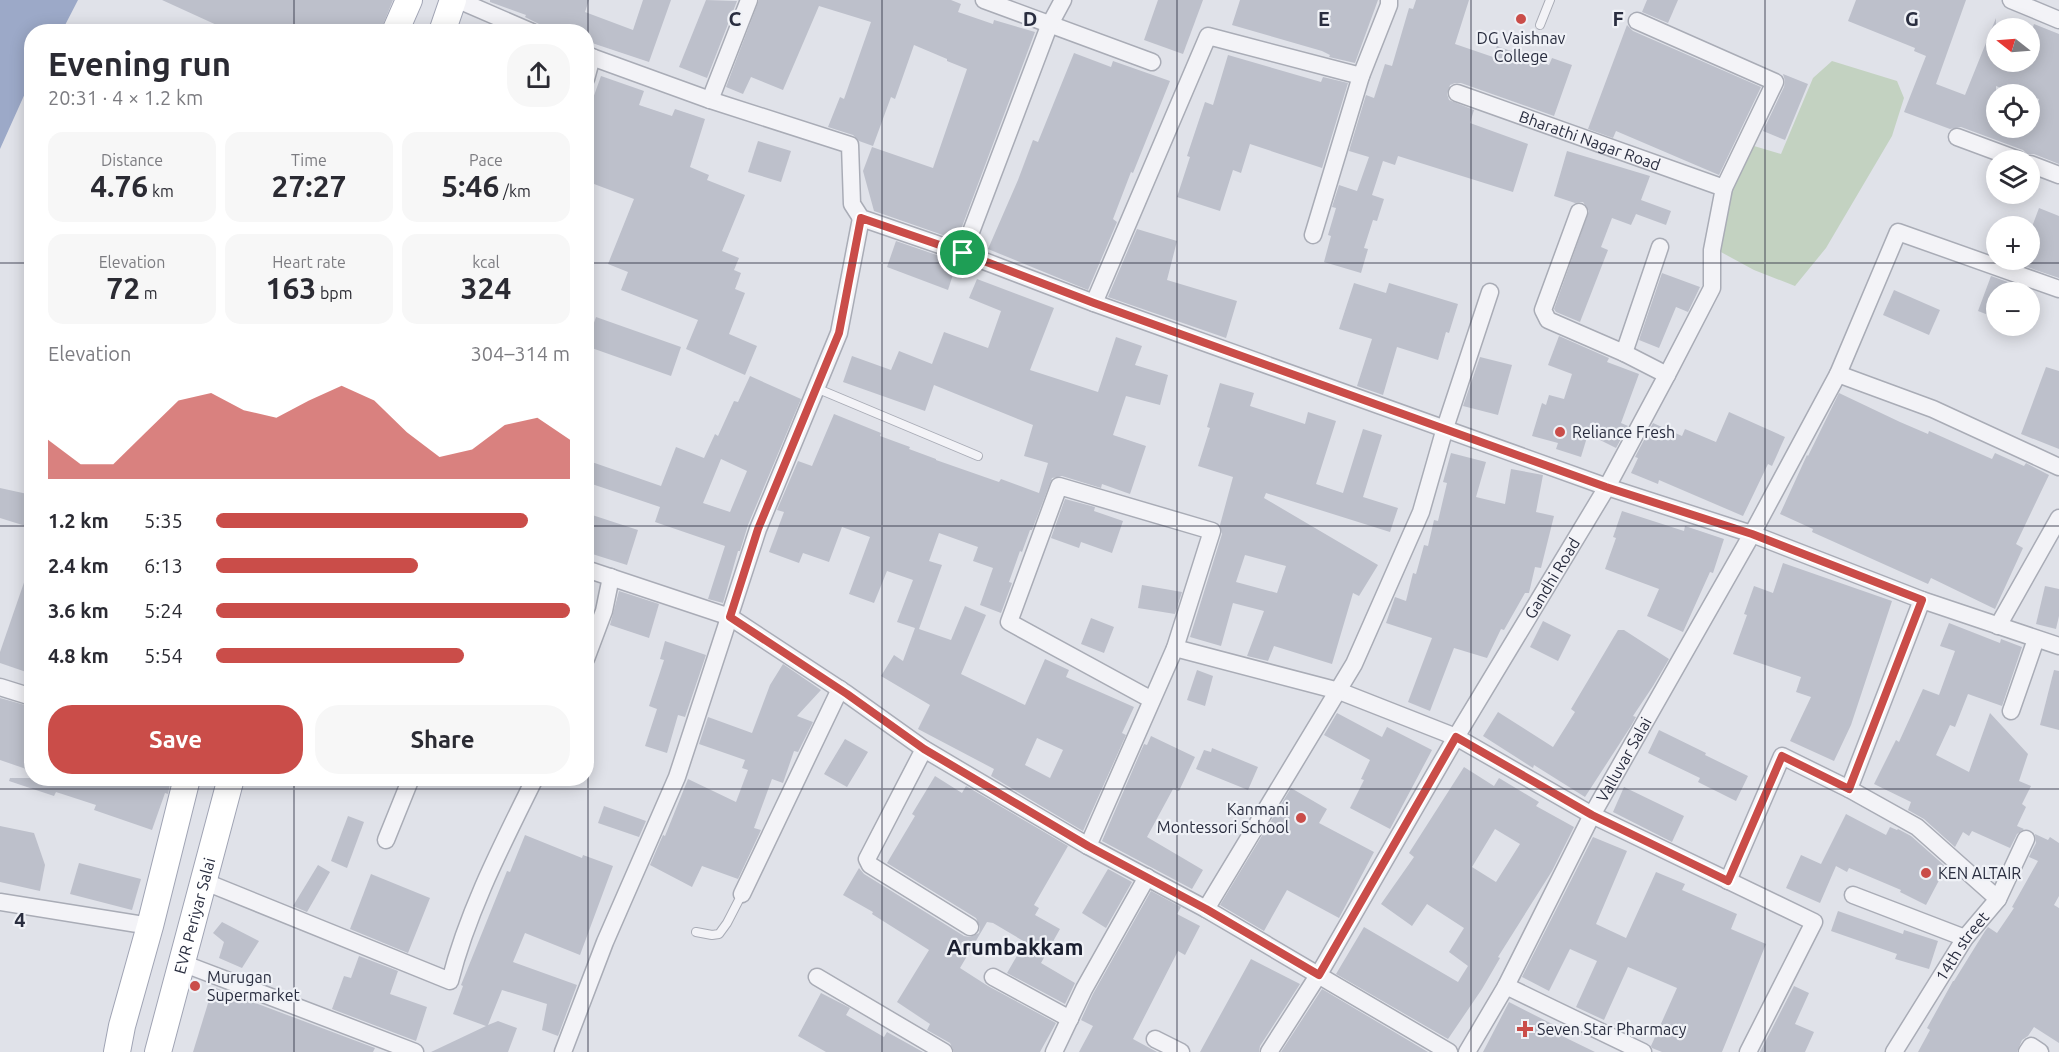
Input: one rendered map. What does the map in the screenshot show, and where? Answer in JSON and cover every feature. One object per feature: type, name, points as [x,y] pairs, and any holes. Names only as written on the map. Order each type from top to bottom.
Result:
[{"type":"main road","points":[[398,24],[409,0]]},
{"type":"main road","points":[[445,24],[453,0]]},
{"type":"main road","points":[[117,1052],[185,786]]},
{"type":"main road","name":"EVR Periyar Salai","points":[[158,1052],[229,786]]},
{"type":"street","points":[[458,0],[514,24]]},
{"type":"street","points":[[710,100],[749,0]]},
{"type":"street","points":[[984,0],[1152,63]]},
{"type":"street","points":[[963,253],[1049,26],[1063,0]]},
{"type":"street","points":[[1313,235],[1360,76],[1389,0]]},
{"type":"street","points":[[2011,0],[2038,5],[2059,20]]},
{"type":"street","name":"Gandhi Road","points":[[1269,1052],[1319,975],[1456,737],[1606,487],[1712,288],[1712,250],[1724,188],[1776,82],[1636,21]]},
{"type":"street","points":[[1094,303],[1208,36],[1360,76]]},
{"type":"street","points":[[594,58],[710,100],[850,145],[852,204],[861,218],[1606,487],[1752,534],[1922,600],[2059,646]]},
{"type":"street","name":"Bharathi Nagar Road","points":[[1457,93],[1724,188]]},
{"type":"street","points":[[1957,137],[1992,150]]},
{"type":"street","points":[[2040,168],[2059,176]]},
{"type":"street","points":[[1579,212],[1543,310],[1548,320],[1624,353],[1667,375]]},
{"type":"street","points":[[563,1052],[605,942],[677,777],[758,529],[839,333],[861,218]]},
{"type":"street","name":"Valluvar Salai","points":[[1467,1052],[1506,986],[1592,815],[1752,534],[1838,374],[1898,232],[2059,289]]},
{"type":"street","points":[[1624,353],[1660,247]]},
{"type":"street","points":[[1206,909],[1354,664],[1422,512],[1444,428],[1490,292]]},
{"type":"street","points":[[1838,374],[1933,409],[2059,467]]},
{"type":"street","points":[[1088,846],[1175,648],[1212,531],[1059,486],[1009,622],[1152,700]]},
{"type":"street","points":[[1998,626],[2059,518]]},
{"type":"street","points":[[594,572],[730,617],[840,689],[924,749],[1088,846],[1206,909],[1449,1052]]},
{"type":"street","points":[[594,638],[604,611],[611,577]]},
{"type":"street","points":[[1849,789],[1922,600]]},
{"type":"street","points":[[2012,711],[2036,639]]},
{"type":"street","points":[[1175,648],[1339,691],[1456,737],[1592,815],[1814,922],[1748,1052]]},
{"type":"street","points":[[0,687],[24,694]]},
{"type":"street","points":[[742,894],[840,689]]},
{"type":"street","points":[[924,749],[867,859],[870,865],[970,927]]},
{"type":"street","points":[[1728,881],[1782,756],[1849,789],[1917,827],[1998,899]]},
{"type":"street","points":[[386,840],[408,786]]},
{"type":"street","points":[[203,881],[450,981],[459,946],[503,842],[531,786]]},
{"type":"street","name":"14th street","points":[[1894,1052],[1965,938],[1998,899],[2026,839]]},
{"type":"street","points":[[1054,1052],[1147,877]]},
{"type":"street","points":[[1853,895],[1965,938]]},
{"type":"street","points":[[0,902],[150,927]]},
{"type":"street","points":[[182,963],[415,1052]]},
{"type":"street","points":[[817,977],[944,1052]]},
{"type":"street","points":[[993,977],[1070,1019]]},
{"type":"street","points":[[1506,986],[1640,1051]]},
{"type":"street","points":[[1155,1039],[1181,1052]]},
{"type":"street","points":[[2027,1052],[2031,1046],[2040,1052]]},
{"type":"lane","points":[[1540,26],[1550,0]]},
{"type":"lane","points":[[816,388],[978,456]]},
{"type":"lane","points":[[696,932],[719,934],[742,894]]},
{"type":"green space","points":[[1832,61],[1897,81],[1904,98],[1892,136],[1826,248],[1795,286],[1754,270],[1719,251],[1729,190],[1754,146],[1781,154],[1813,78]]},
{"type":"water","points":[[0,0],[78,0],[66,24],[24,24],[24,96],[0,149]]},
{"type":"building","points":[[162,0],[393,0],[383,24],[214,24]]},
{"type":"building","points":[[490,0],[589,0],[585,12],[633,30],[643,0],[671,0],[649,62],[594,44],[594,24],[539,24],[525,17],[526,15],[490,2]]},
{"type":"building","points":[[706,0],[737,1],[707,78],[679,67]]},
{"type":"building","points":[[759,0],[951,0],[961,4],[958,12],[993,24],[994,20],[1035,32],[957,240],[874,211],[863,171],[872,147],[933,168],[967,69],[914,45],[895,99],[891,97],[873,146],[859,141],[853,135],[828,127],[840,97],[844,99],[871,22],[819,6],[783,90],[751,77],[743,94],[726,87]]},
{"type":"building","points":[[1158,0],[1203,0],[1183,54],[1144,40]]},
{"type":"building","points":[[1240,0],[1378,0],[1355,63],[1329,57],[1330,55],[1322,51],[1232,25]]},
{"type":"building","points":[[1416,0],[1469,0],[1455,44],[1493,57],[1497,46],[1549,65],[1552,58],[1572,65],[1554,116],[1461,83],[1450,85],[1447,94],[1449,100],[1474,110],[1470,123],[1528,144],[1513,192],[1398,156],[1395,165],[1383,161],[1372,195],[1384,199],[1377,221],[1373,220],[1364,248],[1368,249],[1361,273],[1324,262],[1331,236],[1328,235],[1336,208],[1332,207],[1339,185],[1357,191],[1369,157],[1349,151],[1366,95],[1374,98],[1385,64],[1392,66],[1409,8],[1413,9]]},
{"type":"building","points":[[1647,0],[1678,0],[1668,23],[1642,12]]},
{"type":"building","points":[[1856,0],[1966,0],[1936,84],[1965,95],[1986,43],[1986,72],[2040,72],[2040,26],[2059,34],[2059,164],[2040,156],[2040,150],[2023,150],[1991,138],[2040,138],[2040,84],[1986,84],[1986,136],[1961,127],[1950,129],[1904,112],[1926,56],[1914,51],[1915,48],[1848,21]]},
{"type":"building","points":[[1627,25],[1633,31],[1761,87],[1719,175],[1616,131],[1613,138],[1588,129]]},
{"type":"building","points":[[1074,53],[1111,67],[1113,61],[1170,81],[1133,173],[1131,172],[1113,219],[1117,222],[1088,290],[988,249],[1033,140],[1038,142]]},
{"type":"building","points":[[1228,55],[1321,82],[1323,77],[1348,83],[1322,168],[1250,144],[1241,173],[1233,170],[1220,211],[1177,197],[1190,157],[1187,156],[1205,102],[1213,105]]},
{"type":"building","points":[[1783,74],[1808,84],[1785,140],[1763,131],[1784,87]]},
{"type":"building","points":[[601,76],[644,91],[639,105],[672,116],[675,109],[705,119],[690,167],[709,175],[707,180],[745,195],[722,251],[739,258],[734,270],[741,273],[735,289],[745,293],[729,334],[757,346],[745,375],[686,349],[698,320],[621,290],[628,272],[608,264],[634,199],[594,184],[594,96]]},
{"type":"building","points":[[758,141],[791,151],[781,182],[748,172]]},
{"type":"building","points":[[1567,151],[1650,176],[1641,200],[1671,211],[1666,225],[1636,214],[1631,225],[1612,218],[1601,247],[1608,250],[1580,322],[1554,309],[1589,211],[1583,202],[1575,203],[1554,196]]},
{"type":"building","points":[[2039,208],[2059,216],[2059,278],[2036,270],[2040,270],[2040,216],[2036,216]]},
{"type":"building","points":[[1137,229],[1177,241],[1167,280],[1237,301],[1226,338],[1108,297]]},
{"type":"building","points":[[896,241],[957,262],[948,290],[887,267]]},
{"type":"building","points":[[1662,273],[1700,287],[1688,312],[1676,307],[1659,348],[1639,340]]},
{"type":"building","points":[[1991,276],[2007,282],[1989,282]]},
{"type":"building","points":[[977,279],[1054,308],[1030,370],[1098,392],[1116,337],[1142,346],[1135,365],[1168,375],[1160,405],[1126,396],[1113,435],[1146,446],[1130,494],[1102,484],[1101,488],[1062,476],[1052,478],[1032,530],[1030,530],[1022,552],[1020,551],[1001,613],[980,605],[993,568],[973,561],[978,547],[939,533],[929,561],[942,565],[919,629],[951,640],[965,606],[986,615],[961,674],[1025,705],[1045,659],[1069,670],[1066,677],[1134,707],[1122,733],[1126,735],[1083,831],[991,776],[994,769],[918,729],[930,705],[881,676],[894,655],[903,661],[915,628],[897,622],[913,580],[887,571],[874,603],[849,594],[870,537],[842,527],[829,562],[803,553],[799,563],[769,552],[784,512],[777,510],[798,461],[812,466],[834,414],[881,433],[880,436],[936,460],[1039,493],[1048,463],[1024,456],[1033,425],[934,385],[925,411],[843,382],[852,356],[891,370],[899,351],[932,364],[944,332],[988,348],[1001,311],[969,298]],"holes":[[[1037,738],[1063,750],[1050,778],[1025,765]]]},
{"type":"building","points":[[1354,283],[1386,293],[1389,283],[1458,304],[1449,333],[1446,332],[1438,360],[1397,347],[1383,395],[1357,386],[1372,339],[1339,329]]},
{"type":"building","points":[[1986,289],[1986,314],[1978,311]]},
{"type":"building","points":[[1894,290],[1940,310],[1929,335],[1883,315]]},
{"type":"building","points":[[596,317],[681,347],[671,376],[594,349]]},
{"type":"building","points":[[1559,336],[1609,358],[1607,362],[1639,374],[1621,423],[1628,426],[1616,448],[1588,434],[1581,457],[1556,449],[1558,443],[1532,436],[1542,403],[1546,405],[1549,395],[1564,399],[1572,374],[1548,365]]},
{"type":"building","points":[[1480,357],[1512,365],[1498,415],[1463,406]]},
{"type":"building","points":[[2046,367],[2059,371],[2059,449],[2021,434]]},
{"type":"building","points":[[750,376],[801,399],[748,525],[740,551],[738,551],[723,603],[708,599],[725,546],[655,522],[660,507],[594,485],[594,463],[661,486],[676,447],[704,458],[715,434],[718,436],[734,401],[738,402]],"holes":[[[721,459],[747,471],[730,512],[703,503]]]},
{"type":"building","points":[[1220,383],[1254,393],[1250,406],[1305,424],[1308,412],[1336,421],[1316,484],[1343,493],[1363,429],[1382,435],[1363,497],[1398,508],[1390,532],[1266,493],[1264,498],[1378,565],[1359,596],[1353,593],[1332,664],[1274,646],[1268,661],[1247,656],[1264,611],[1233,603],[1221,646],[1190,637],[1222,534],[1220,525],[1233,477],[1198,466],[1210,428],[1207,427]],"holes":[[[1245,555],[1286,566],[1277,593],[1236,582]]]},
{"type":"building","points":[[1839,393],[1900,422],[1928,434],[1929,431],[1992,459],[1995,453],[2024,466],[2026,463],[2049,475],[2016,544],[2023,548],[1995,609],[1931,578],[1928,584],[1812,532],[1813,529],[1780,514]]},
{"type":"building","points":[[1729,412],[1785,437],[1772,466],[1768,464],[1743,516],[1659,480],[1658,484],[1631,473],[1638,458],[1635,457],[1653,423],[1682,436],[1685,429],[1716,442]]},
{"type":"building","points":[[1451,453],[1486,462],[1476,497],[1505,504],[1511,469],[1543,475],[1536,512],[1554,516],[1541,568],[1535,567],[1529,593],[1525,593],[1504,630],[1501,629],[1487,658],[1454,648],[1430,711],[1408,702],[1432,638],[1386,623],[1395,597],[1406,601],[1413,573],[1416,574],[1424,545],[1428,546],[1434,520],[1438,521],[1447,483],[1443,482]]},
{"type":"building","points":[[0,488],[24,493],[24,526],[0,518]]},
{"type":"building","points":[[1065,499],[1095,507],[1094,511],[1123,521],[1112,553],[1081,542],[1079,548],[1051,538]]},
{"type":"building","points":[[1622,511],[1684,531],[1685,526],[1724,539],[1713,573],[1710,572],[1683,632],[1647,616],[1659,589],[1605,569],[1616,538],[1613,537]]},
{"type":"building","points":[[594,516],[638,530],[627,565],[594,555]]},
{"type":"building","points":[[1783,563],[1892,601],[1851,725],[1834,761],[1790,741],[1811,697],[1796,692],[1801,677],[1733,654],[1747,615],[1744,614],[1754,586],[1773,593]]},
{"type":"building","points":[[24,582],[24,671],[0,663],[0,652]]},
{"type":"building","points":[[1142,585],[1182,592],[1175,614],[1138,608]]},
{"type":"building","points":[[2045,586],[2059,589],[2059,616],[2056,629],[2036,624]]},
{"type":"building","points":[[619,591],[659,604],[649,638],[610,625]]},
{"type":"building","points":[[1091,618],[1114,627],[1104,653],[1081,644]]},
{"type":"building","points":[[1543,621],[1571,635],[1558,661],[1530,647]]},
{"type":"building","points":[[1949,623],[2000,643],[2001,639],[2022,647],[2002,706],[1968,694],[1955,727],[1950,725],[1936,755],[1969,772],[1990,713],[2028,754],[2019,781],[2031,786],[2022,804],[2026,807],[2017,826],[2024,829],[2017,834],[2010,848],[1972,831],[1969,836],[1963,832],[1955,847],[1924,819],[1908,810],[1911,802],[1874,784],[1896,740],[1899,742],[1923,689],[1939,695],[1955,651],[1940,646]]},
{"type":"building","points":[[1618,630],[1624,630],[1669,659],[1633,716],[1636,717],[1631,726],[1585,797],[1534,765],[1533,768],[1483,736],[1498,712],[1553,747],[1575,712],[1571,709]]},
{"type":"building","points":[[665,641],[706,655],[685,717],[678,715],[667,753],[645,746],[657,709],[649,706],[664,660],[660,659]]},
{"type":"building","points":[[783,664],[821,690],[797,716],[813,722],[798,752],[794,751],[783,783],[772,779],[754,828],[761,830],[738,879],[702,866],[692,887],[650,865],[663,835],[665,836],[688,779],[736,802],[748,770],[742,768],[745,760],[699,744],[708,717],[752,733],[770,685]]},
{"type":"building","points":[[1197,670],[1213,676],[1205,706],[1187,700]]},
{"type":"building","points":[[2054,670],[2059,671],[2059,730],[2040,725]]},
{"type":"building","points":[[0,698],[24,705],[24,768],[0,760]]},
{"type":"building","points":[[1337,713],[1382,737],[1387,727],[1432,750],[1390,829],[1350,808],[1364,780],[1361,779],[1370,760],[1324,735]]},
{"type":"building","points":[[1659,730],[1748,776],[1736,801],[1698,782],[1700,778],[1648,753]]},
{"type":"building","points":[[1151,736],[1195,757],[1179,791],[1173,789],[1147,837],[1203,870],[1192,889],[1102,841],[1144,744],[1147,745]]},
{"type":"building","points":[[845,739],[868,752],[847,787],[824,774]]},
{"type":"building","points":[[1212,748],[1258,767],[1248,790],[1196,769],[1204,750],[1211,752]]},
{"type":"building","points":[[1464,767],[1494,786],[1499,778],[1539,802],[1536,806],[1574,827],[1552,871],[1498,957],[1500,958],[1482,989],[1448,1039],[1336,974],[1364,927],[1458,982],[1468,966],[1449,952],[1464,928],[1427,904],[1412,926],[1381,904],[1414,857],[1409,853]],"holes":[[[1495,829],[1520,844],[1496,882],[1472,867]]]},
{"type":"building","points":[[935,776],[962,793],[966,786],[1068,846],[1034,905],[1039,908],[1035,915],[1060,929],[1041,963],[1075,983],[1065,1004],[1007,973],[1025,942],[993,923],[987,922],[960,968],[1056,1023],[1040,1052],[954,1052],[950,1043],[927,1030],[930,1024],[897,1002],[929,950],[872,914],[873,912],[843,895],[859,868],[864,874],[964,936],[970,937],[979,933],[980,927],[976,918],[887,863],[915,816],[912,814]]},
{"type":"building","points":[[10,778],[24,778],[24,786],[9,781]]},
{"type":"building","points":[[24,786],[170,786],[152,830],[94,810],[96,805],[56,792],[54,796]]},
{"type":"building","points":[[1624,787],[1684,816],[1672,842],[1613,812]]},
{"type":"building","points":[[1291,788],[1327,809],[1319,823],[1374,852],[1339,918],[1287,890],[1264,931],[1220,905]]},
{"type":"building","points":[[604,806],[646,821],[639,837],[598,823]]},
{"type":"building","points":[[1846,814],[1886,835],[1890,827],[1898,829],[1911,836],[1946,867],[1926,905],[1900,892],[1901,890],[1849,868],[1847,872],[1836,866],[1820,903],[1786,888],[1801,855],[1821,864]]},
{"type":"building","points":[[348,816],[364,822],[347,868],[331,861]]},
{"type":"building","points":[[0,826],[34,833],[45,865],[40,891],[0,882]]},
{"type":"building","points":[[2035,834],[2048,840],[2050,837],[2059,843],[2059,896],[2054,905],[2059,908],[2059,1043],[2034,1027],[2022,1040],[2017,1052],[1918,1052],[1930,1030],[1927,1028],[1953,981],[1985,931],[1988,927],[1997,933],[2014,908],[2012,907],[2038,861],[2029,857],[2036,843]]},
{"type":"building","points":[[525,835],[582,858],[583,855],[613,866],[580,955],[525,933],[513,962],[577,985],[558,1036],[542,1030],[547,1004],[502,990],[488,1025],[498,1021],[517,1028],[508,1052],[431,1052],[486,1026],[453,1014],[463,986],[461,985],[507,871],[510,872]]},
{"type":"building","points":[[1593,837],[1627,851],[1596,924],[1626,938],[1656,872],[1685,884],[1682,890],[1737,914],[1731,929],[1766,944],[1722,1052],[1662,1052],[1652,1048],[1677,988],[1628,967],[1604,1020],[1576,1007],[1597,961],[1570,949],[1549,991],[1522,977]]},
{"type":"building","points":[[79,863],[141,879],[132,910],[70,894]]},
{"type":"building","points":[[318,865],[330,872],[307,912],[293,906]]},
{"type":"building","points":[[1108,869],[1132,882],[1106,928],[1082,913]]},
{"type":"building","points":[[371,874],[430,898],[408,953],[350,929]]},
{"type":"building","points":[[1151,891],[1181,907],[1177,914],[1200,926],[1185,955],[1178,951],[1133,1039],[1157,1052],[1079,1052],[1093,1026],[1081,1020],[1093,994]]},
{"type":"building","points":[[1838,911],[1903,934],[1904,930],[1938,941],[1929,969],[1895,959],[1897,954],[1831,931]]},
{"type":"building","points":[[222,922],[259,941],[242,968],[219,958],[224,942],[213,933]]},
{"type":"building","points":[[359,956],[398,971],[390,994],[427,1007],[416,1041],[332,1009],[344,976],[351,978]]},
{"type":"building","points":[[1251,959],[1300,984],[1260,1046],[1259,1052],[1200,1052]]},
{"type":"building","points":[[1794,986],[1809,993],[1795,1024],[1814,1032],[1805,1052],[1760,1052]]},
{"type":"building","points":[[213,987],[375,1048],[373,1052],[193,1052]]},
{"type":"building","points":[[1322,989],[1428,1052],[1281,1052]]},
{"type":"building","points":[[821,993],[850,1008],[846,1015],[884,1037],[887,1032],[923,1052],[826,1052],[798,1036]]},
{"type":"building","points":[[1509,1002],[1560,1028],[1558,1034],[1595,1052],[1483,1052]]},
{"type":"place","name":"DG Vaishnav College","points":[[1521,19]]},
{"type":"place","name":"Reliance Fresh","points":[[1560,432]]},
{"type":"place","name":"Kanmani Montessori School","points":[[1301,818]]},
{"type":"place","name":"KEN ALTAIR","points":[[1926,873]]},
{"type":"place","name":"Murugan Supermarket","points":[[195,986]]},
{"type":"place","name":"Seven Star Pharmacy","points":[[1525,1029]]},
{"type":"district","name":"Arumbakkam","points":[[1015,946]]},
{"type":"route","points":[[861,218],[963,253],[1094,303],[1606,487],[1752,534],[1922,600],[1849,789],[1782,756],[1728,881],[1592,815],[1456,737],[1319,975],[1206,909],[1088,846],[924,749],[847,694],[730,617],[758,529],[839,333],[861,218]]}]
